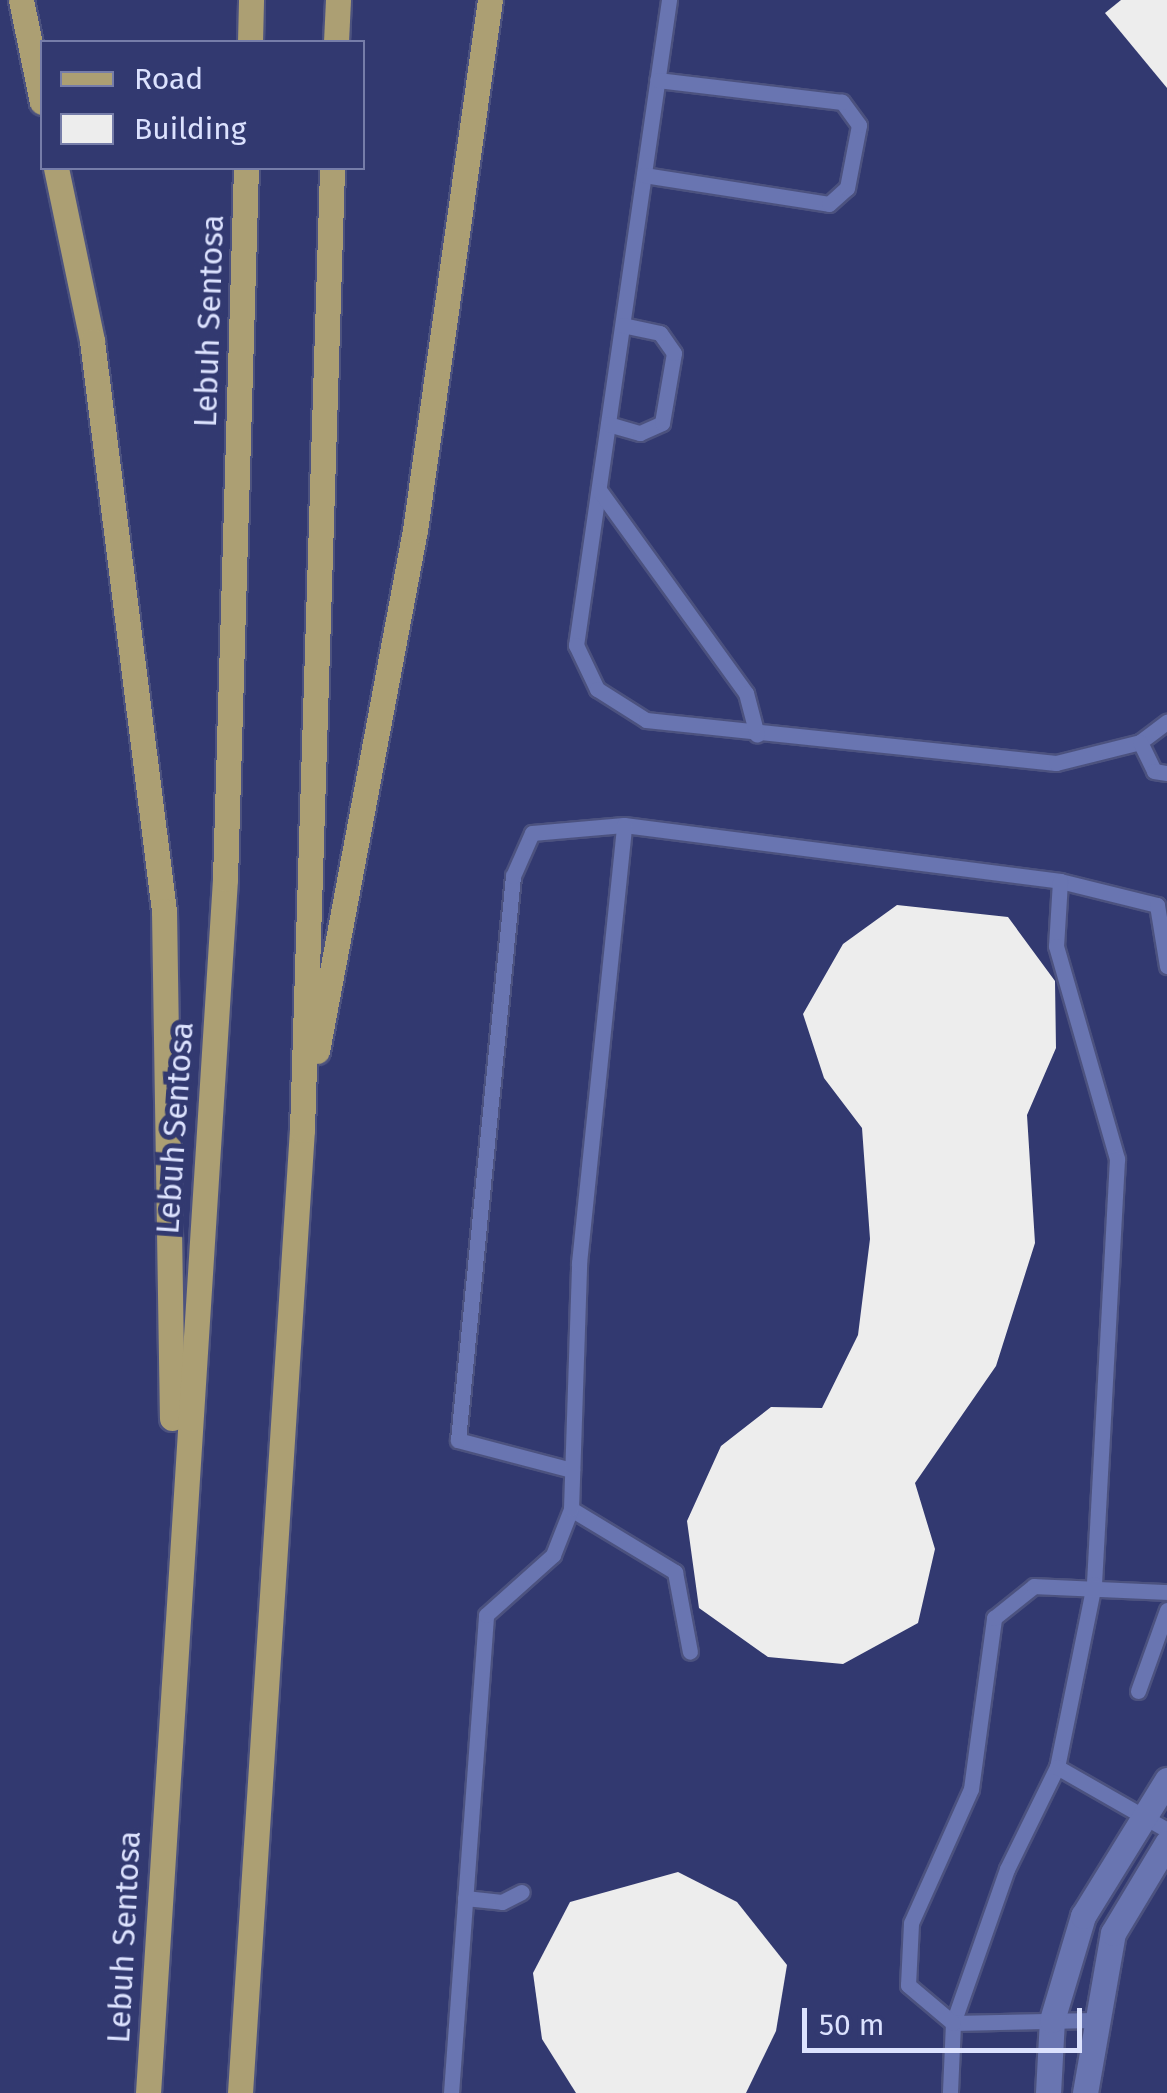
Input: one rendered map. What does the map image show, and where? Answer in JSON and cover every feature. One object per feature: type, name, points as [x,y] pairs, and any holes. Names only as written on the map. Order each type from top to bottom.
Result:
[{"type":"main road","points":[[21,0],[40,92]]},
{"type":"main road","points":[[250,40],[252,0]]},
{"type":"main road","points":[[336,40],[338,0]]},
{"type":"main road","points":[[302,1130],[416,530],[490,0]]},
{"type":"main road","points":[[56,170],[92,340],[164,911],[175,1588]]},
{"type":"main road","name":"Lebuh Sentosa","points":[[148,2093],[175,1588],[225,879],[246,170]]},
{"type":"main road","points":[[240,2093],[302,1130],[332,170]]},
{"type":"street","points":[[1048,2093],[1052,2020],[1082,1916],[1167,1780]]},
{"type":"street","points":[[1086,2093],[1092,2020],[1113,1933],[1167,1843]]},
{"type":"lane","points":[[668,0],[576,645],[597,690],[646,720],[757,735],[1056,763],[1140,742],[1167,722]]},
{"type":"lane","points":[[644,174],[829,204],[847,188],[858,125],[842,102],[657,80]]},
{"type":"lane","points":[[608,424],[640,433],[662,423],[674,353],[660,333],[623,324]]},
{"type":"lane","points":[[599,490],[746,693],[757,735]]},
{"type":"lane","points":[[1140,742],[1154,771],[1167,773]]},
{"type":"lane","points":[[451,2093],[486,1615],[552,1555],[570,1510],[579,1263],[624,826]]},
{"type":"lane","points":[[572,1470],[458,1440],[513,876],[532,834],[624,826],[1060,882],[1158,904],[1167,966]]},
{"type":"lane","points":[[950,2093],[952,2023],[1007,1869],[1057,1767],[1094,1584],[1117,1160],[1056,946],[1060,882]]},
{"type":"lane","points":[[570,1510],[676,1572],[690,1652]]},
{"type":"lane","points":[[1092,2020],[952,2023],[908,1985],[911,1923],[970,1789],[994,1618],[1034,1586],[1094,1584],[1167,1592]]},
{"type":"lane","points":[[1138,1691],[1167,1610]]},
{"type":"lane","points":[[1057,1767],[1167,1830]]},
{"type":"lane","points":[[465,1898],[502,1902],[522,1892]]},
{"type":"building","points":[[1121,0],[1167,0],[1167,88],[1105,13]]},
{"type":"building","points":[[897,905],[1008,917],[1055,981],[1056,1048],[1027,1115],[1035,1243],[996,1366],[915,1483],[935,1549],[918,1623],[843,1664],[768,1657],[699,1608],[687,1521],[721,1446],[771,1407],[822,1408],[858,1335],[870,1239],[862,1128],[824,1078],[803,1014],[843,944]]},
{"type":"building","points":[[678,1872],[737,1902],[787,1965],[776,2031],[746,2093],[576,2093],[542,2039],[533,1973],[570,1902]]}]
